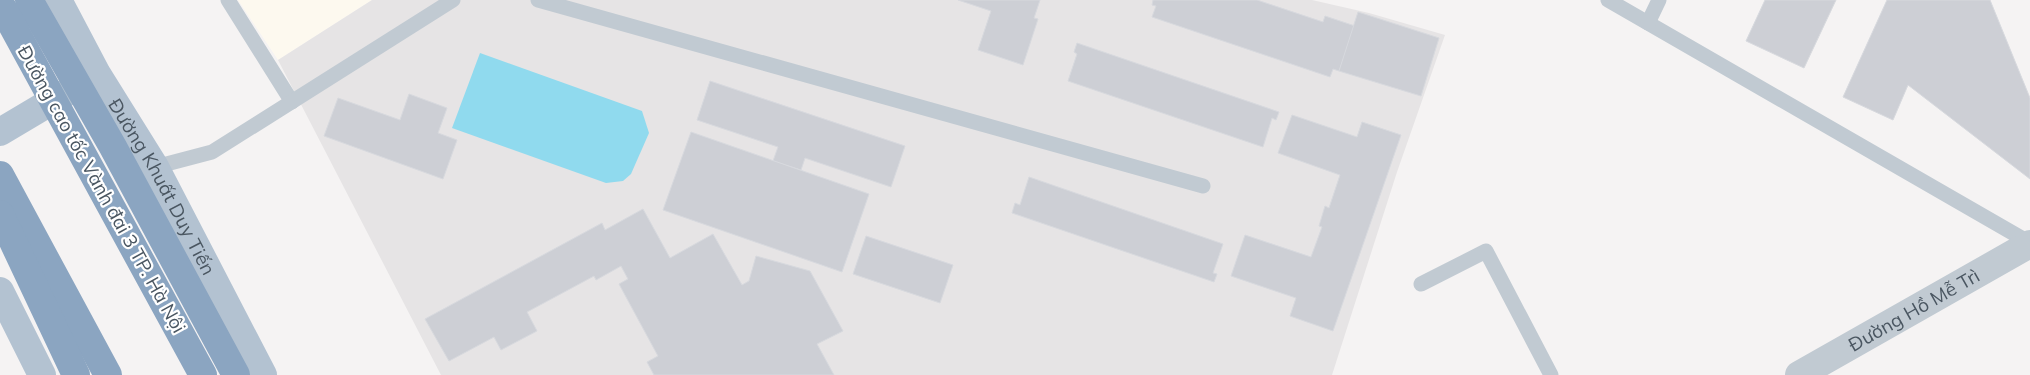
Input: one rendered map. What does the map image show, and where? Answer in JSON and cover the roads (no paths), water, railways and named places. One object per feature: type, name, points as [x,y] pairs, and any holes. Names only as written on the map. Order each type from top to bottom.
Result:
[{"type":"highway","points":[[29,0],[113,147],[236,375]]},
{"type":"highway","name":"Đường cao tốc Vành đai 3 TP. Hà Nội","points":[[0,3],[110,201],[203,375]]},
{"type":"highway","points":[[0,175],[108,375]]},
{"type":"highway","points":[[0,214],[76,375]]},
{"type":"main road","name":"Đường Khuất Duy Tiến","points":[[58,0],[97,74],[156,167],[263,375]]},
{"type":"main road","points":[[0,132],[97,74]]},
{"type":"main road","points":[[0,291],[42,375]]},
{"type":"street","name":"Đường Hồ Mễ Trì","points":[[1799,375],[2030,244]]},
{"type":"lane","points":[[228,0],[292,102]]},
{"type":"lane","points":[[156,167],[212,152],[453,0]]},
{"type":"lane","points":[[538,0],[1203,186]]},
{"type":"lane","points":[[1608,0],[2030,244]]},
{"type":"lane","points":[[1648,23],[1659,0]]},
{"type":"lane","points":[[1421,284],[1486,251],[1551,375]]},
{"type":"water","points":[[480,53],[642,111],[649,133],[631,174],[623,181],[606,183],[452,128]]}]
